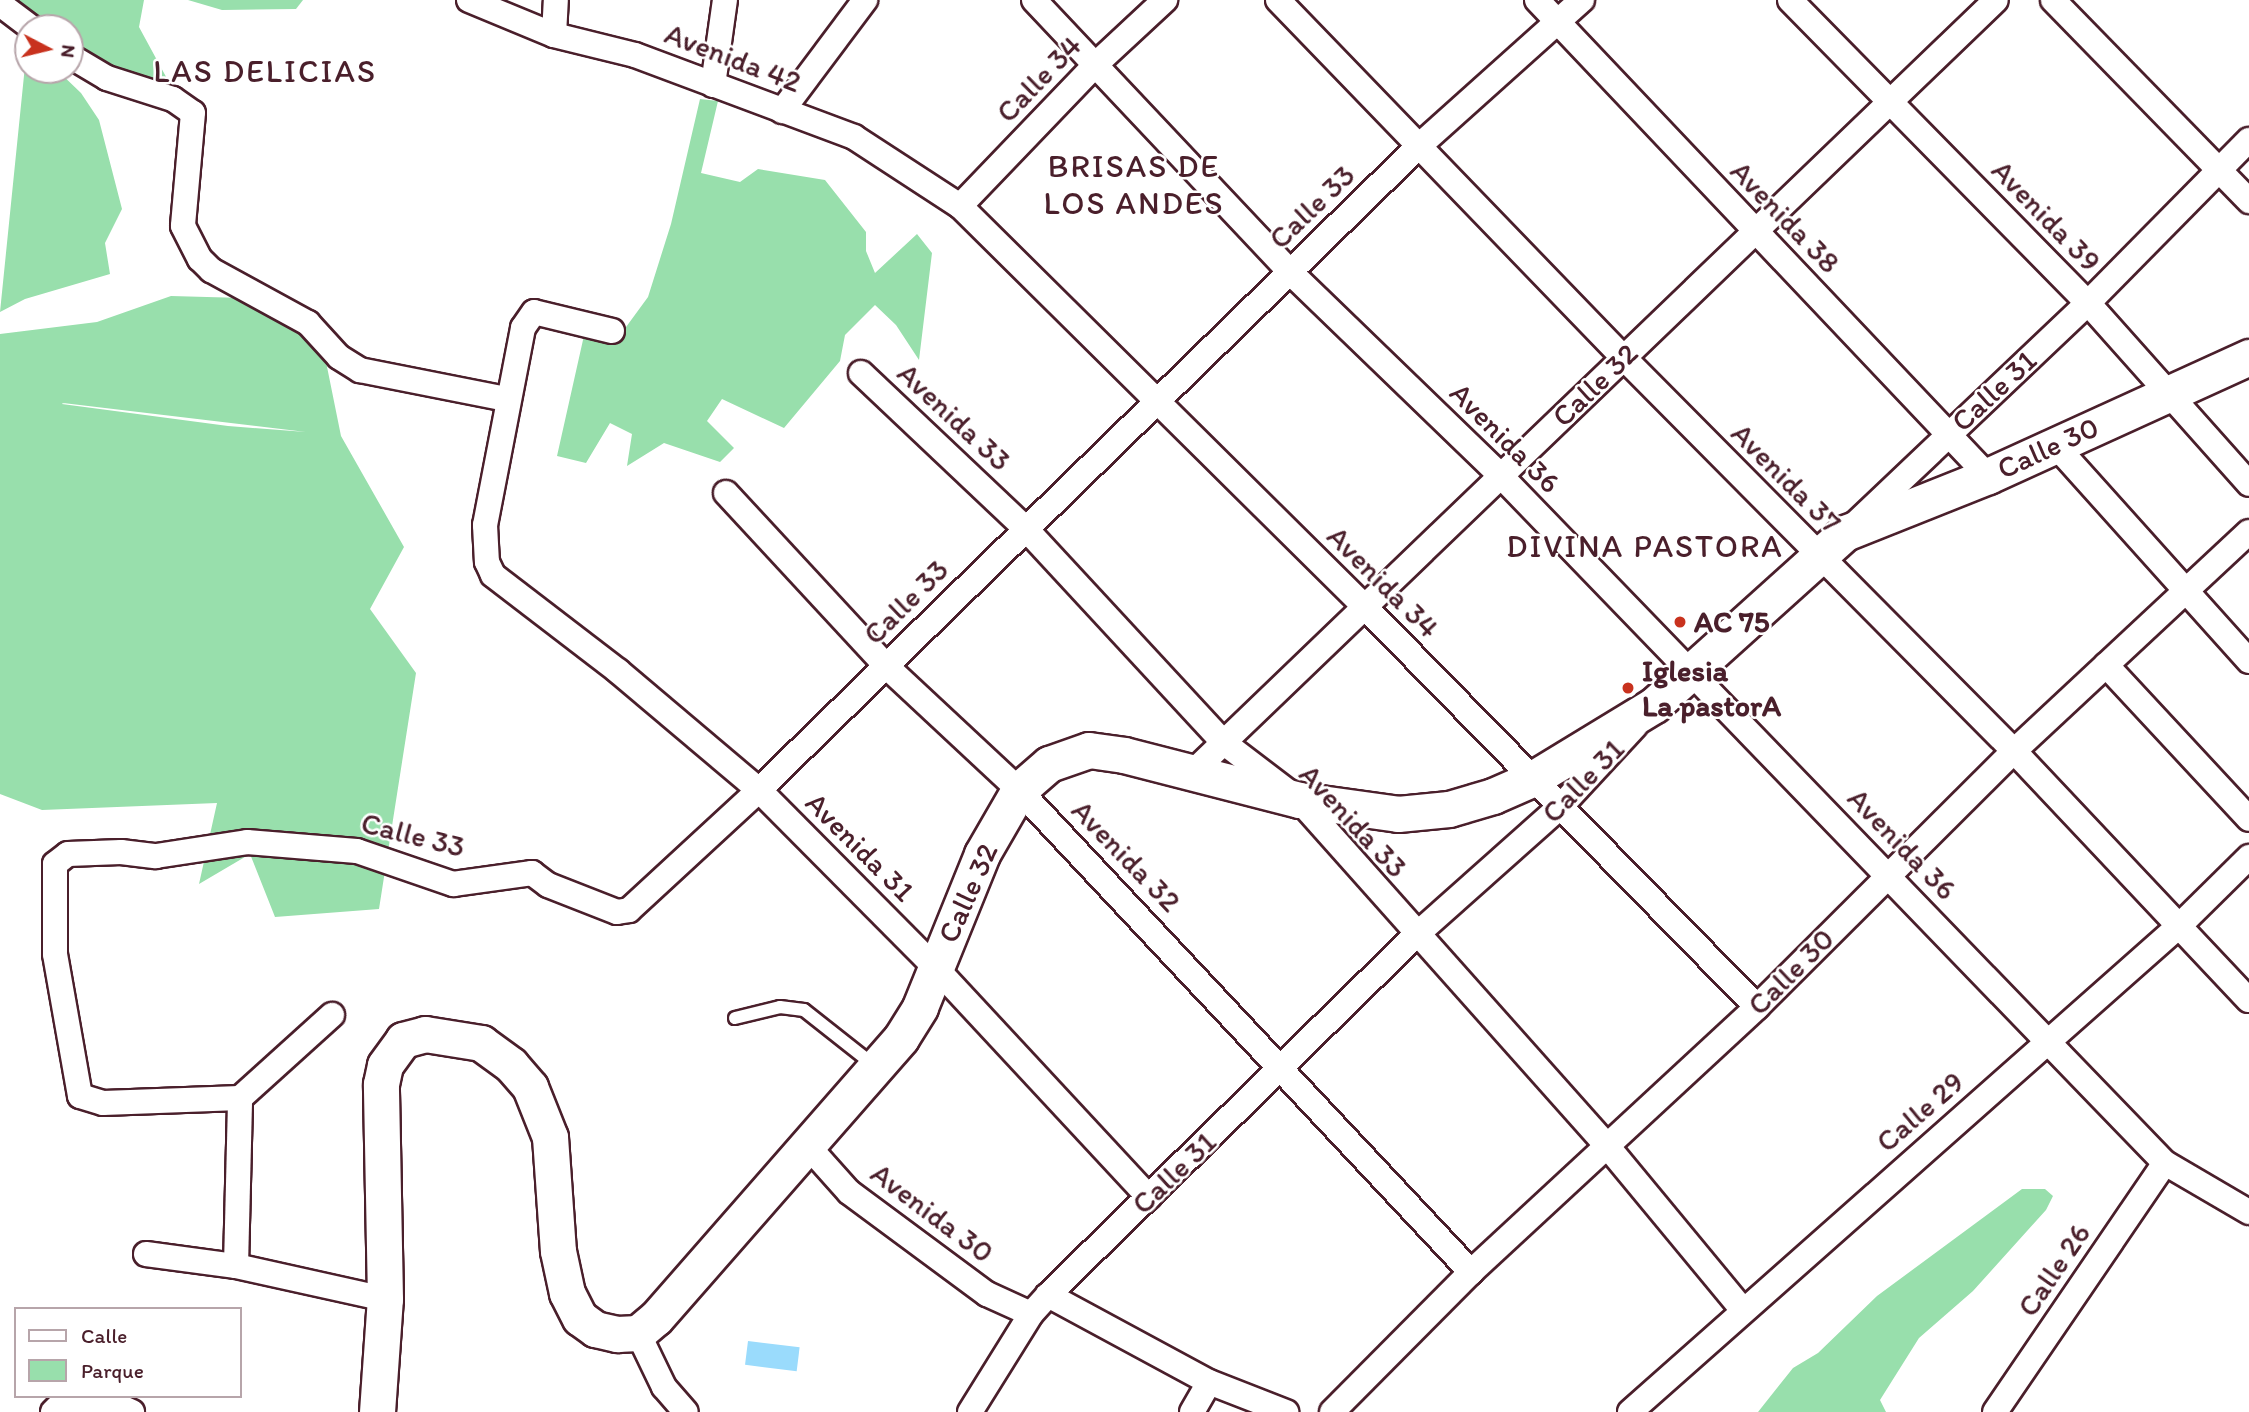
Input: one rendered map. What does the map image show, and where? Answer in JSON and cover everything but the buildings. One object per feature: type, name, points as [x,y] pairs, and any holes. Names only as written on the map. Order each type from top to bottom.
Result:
[{"type":"main road","name":"Calle 30","points":[[1845,533],[1988,476],[2249,357]]},
{"type":"main road","name":"Calle 31","points":[[1654,705],[1693,674],[1845,533]]},
{"type":"main road","name":"Calle 32","points":[[638,1333],[656,1318],[876,1067],[920,1007],[982,854],[1019,790],[1049,764],[1089,751],[1194,771],[1298,800],[1398,814],[1449,809],[1534,778],[1654,705]]},
{"type":"main road","points":[[377,1412],[385,1299],[381,1106],[384,1065],[394,1049],[413,1035],[456,1037],[481,1043],[511,1065],[530,1087],[550,1137],[561,1267],[567,1293],[580,1318],[595,1329],[638,1333]]},
{"type":"street","name":"Avenida 42","points":[[469,0],[554,35],[635,55],[854,137],[961,206]]},
{"type":"street","points":[[554,35],[556,0]]},
{"type":"street","points":[[713,85],[725,0]]},
{"type":"street","points":[[782,111],[864,0]]},
{"type":"street","name":"Avenida 36","points":[[1034,0],[1290,272],[1501,476],[1888,874],[2047,1044],[2165,1163]]},
{"type":"street","name":"Calle 34","points":[[961,206],[1095,65],[1165,0]]},
{"type":"street","name":"Avenida 37","points":[[1278,0],[1819,557],[2014,751],[2249,1000]]},
{"type":"street","name":"Avenida 38","points":[[1537,0],[1988,476]]},
{"type":"street","name":"Calle 33","points":[[240,1098],[103,1103],[80,1096],[55,954],[55,864],[68,854],[121,852],[156,856],[247,842],[357,850],[453,884],[532,873],[548,885],[617,912],[629,910],[759,790],[1419,146],[1582,0]]},
{"type":"street","name":"Avenida 39","points":[[1790,0],[2088,303],[2249,484]]},
{"type":"street","name":"Calle 32","points":[[1194,771],[1996,0]]},
{"type":"street","points":[[2053,0],[2249,201]]},
{"type":"street","points":[[84,64],[107,78],[173,99],[193,113],[183,226],[200,259],[211,270],[308,323],[339,357],[360,370],[507,399],[523,328],[534,312],[612,331]]},
{"type":"street","name":"Calle 31","points":[[1845,533],[2088,303],[2249,140]]},
{"type":"street","name":"Avenida 34","points":[[961,206],[1365,607],[1757,1007]]},
{"type":"street","name":"Avenida 33","points":[[861,373],[1025,528],[1223,742],[1298,800],[1415,936],[1608,1147],[1742,1309]]},
{"type":"street","name":"Avenida 31","points":[[507,399],[485,525],[487,562],[493,575],[618,671],[759,790],[935,967],[1149,1197]]},
{"type":"street","points":[[2056,446],[2249,661]]},
{"type":"street","name":"Avenida 32","points":[[726,493],[886,666],[1019,790],[1283,1067],[1471,1272]]},
{"type":"street","name":"Calle 30","points":[[1332,1412],[1471,1272],[1757,1007],[2014,751],[2249,532]]},
{"type":"street","points":[[2106,665],[2249,819]]},
{"type":"street","name":"Calle 31","points":[[970,1412],[1031,1314],[1048,1295],[1415,936],[1560,807],[1654,705]]},
{"type":"street","name":"Calle 29","points":[[1630,1412],[1742,1309],[2180,925],[2249,857]]},
{"type":"street","points":[[236,1266],[240,1098],[332,1015]]},
{"type":"street","name":"Avenida 30","points":[[807,1145],[849,1192],[987,1294],[1031,1314]]},
{"type":"street","points":[[2165,1163],[2249,1212]]},
{"type":"street","name":"Calle 26","points":[[1995,1412],[2165,1163]]},
{"type":"street","points":[[146,1254],[236,1266],[385,1299]]},
{"type":"street","points":[[1048,1295],[1209,1382],[1286,1412]]},
{"type":"street","points":[[638,1333],[664,1387],[686,1412]]},
{"type":"street","points":[[1192,1412],[1209,1382]]},
{"type":"street","points":[[53,1412],[65,1401],[112,1403],[132,1412]]},
{"type":"lane","points":[[735,1018],[780,1007],[804,1010],[876,1067]]},
{"type":"green space","points":[[5,0],[144,0],[139,27],[177,97],[84,54],[84,14],[24,14]]},
{"type":"green space","points":[[188,0],[303,0],[296,9],[222,10]]},
{"type":"green space","points":[[23,84],[72,84],[99,120],[122,209],[105,243],[110,274],[25,299],[0,312]]},
{"type":"green space","points":[[700,99],[718,101],[701,173],[740,182],[758,169],[825,180],[866,232],[866,251],[875,273],[917,234],[932,253],[919,360],[896,325],[875,305],[845,335],[840,361],[784,428],[722,399],[707,421],[734,448],[720,462],[664,443],[627,466],[632,434],[610,423],[586,463],[557,456],[585,331],[618,338],[648,297],[671,224]]},
{"type":"green space","points":[[171,296],[243,298],[322,342],[341,436],[404,547],[370,609],[416,673],[379,909],[275,917],[250,854],[199,884],[217,803],[42,810],[0,794],[0,334],[97,322]],"holes":[[[63,403],[306,432],[228,426]]]},
{"type":"green space","points":[[2022,1189],[2045,1189],[2053,1196],[2046,1210],[1973,1291],[1919,1338],[1880,1400],[1886,1412],[1758,1412],[1793,1368],[1818,1353],[1877,1296]]},
{"type":"water","points":[[748,1341],[800,1347],[797,1371],[745,1365]]},
{"type":"place","name":"AC 75","points":[[1680,622]]},
{"type":"place","name":"Iglesia La pastorA","points":[[1628,688]]},
{"type":"district","name":"LAS DELICIAS","points":[[265,71]]},
{"type":"district","name":"BRISAS DE LOS ANDES","points":[[1134,186]]},
{"type":"district","name":"DIVINA PASTORA","points":[[1645,546]]}]
